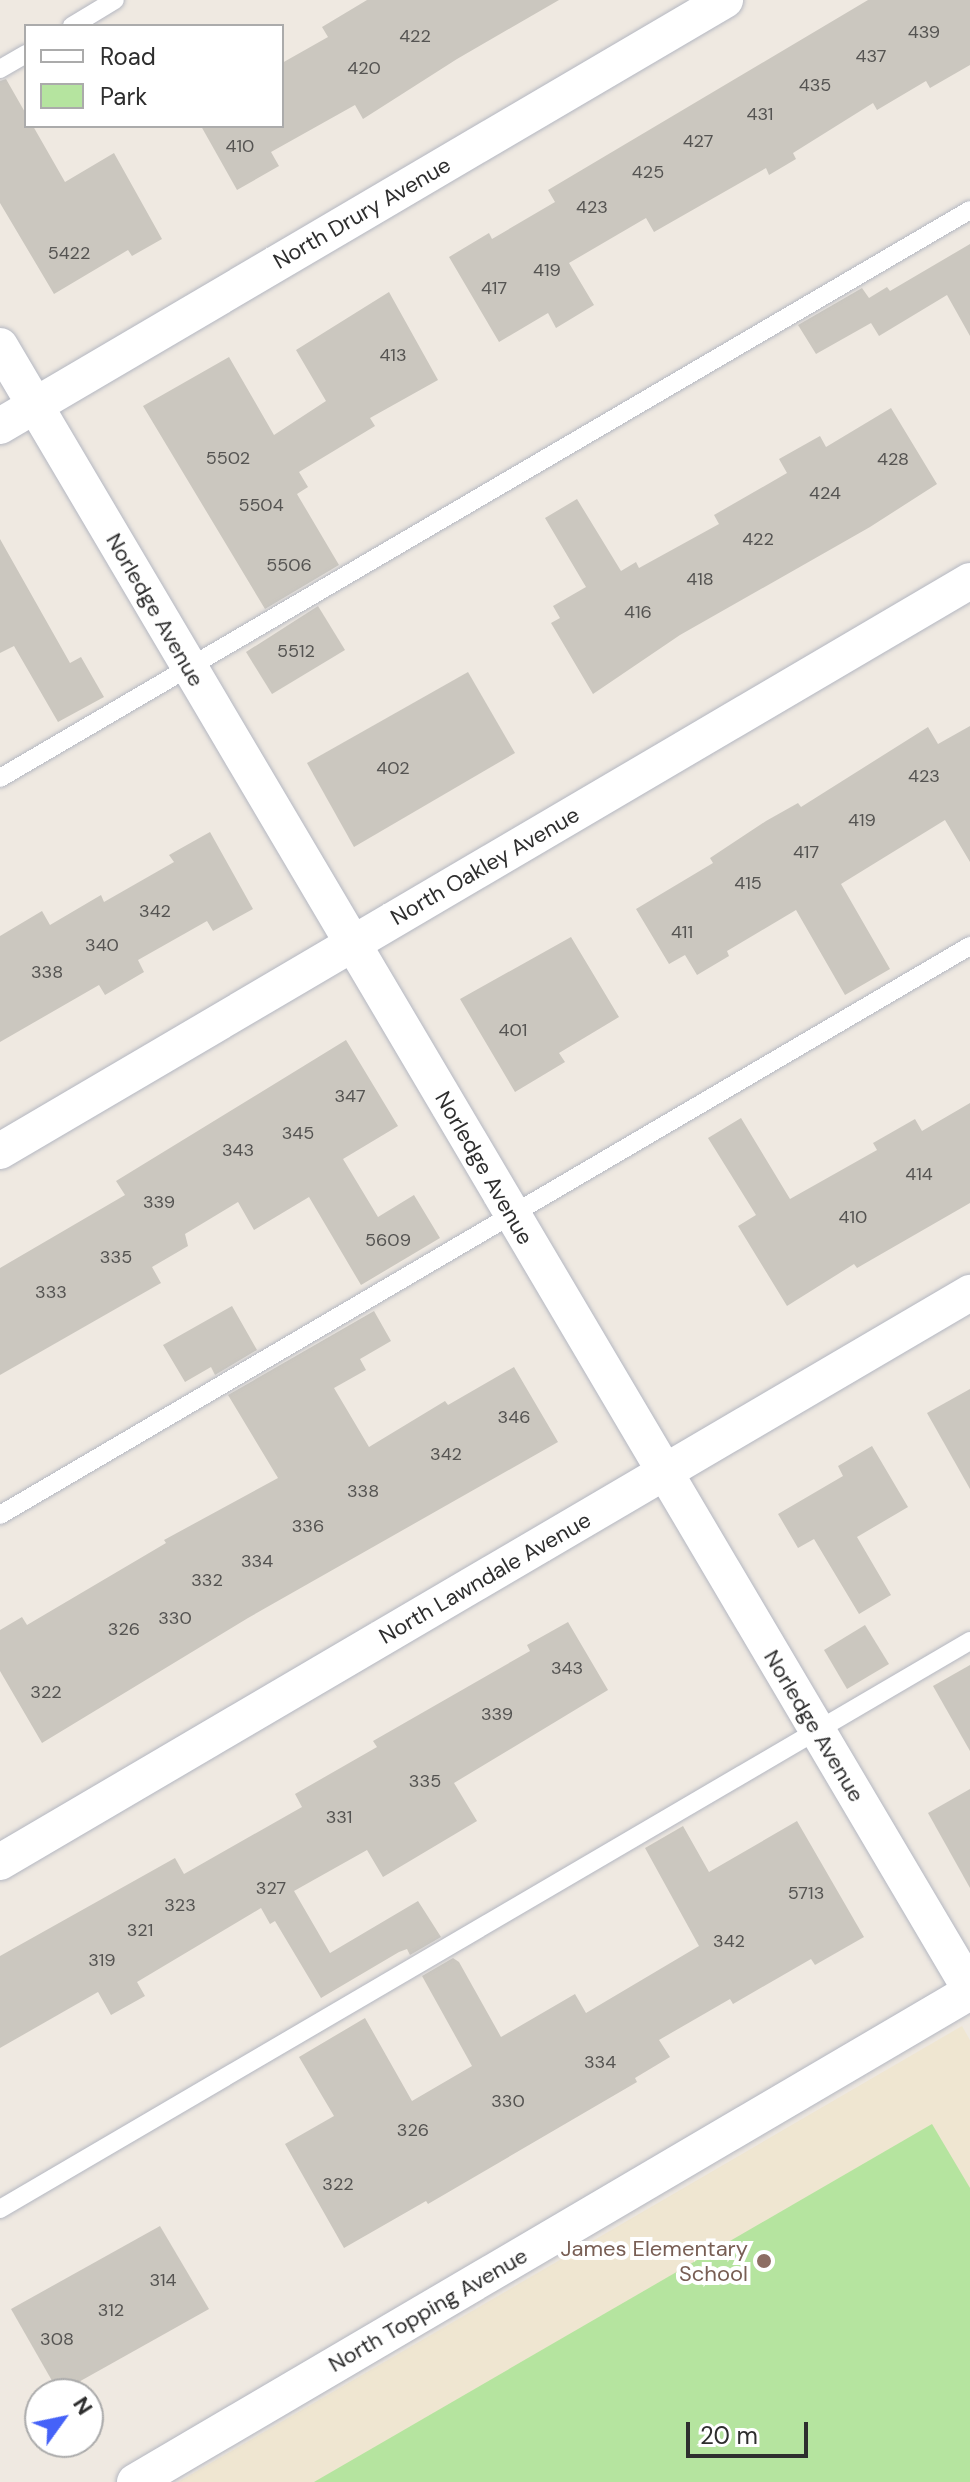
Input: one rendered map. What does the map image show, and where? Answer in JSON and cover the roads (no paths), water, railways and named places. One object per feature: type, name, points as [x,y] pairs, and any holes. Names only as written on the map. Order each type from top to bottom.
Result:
[{"type":"street","name":"North Drury Avenue","points":[[0,426],[725,0]]},
{"type":"street","name":"Norledge Avenue","points":[[0,346],[970,1990]]},
{"type":"street","name":"North Oakley Avenue","points":[[0,1151],[970,581]]},
{"type":"street","name":"North Lawndale Avenue","points":[[0,1862],[970,1293]]},
{"type":"street","name":"North Topping Avenue","points":[[135,2482],[970,1990]]},
{"type":"lane","points":[[75,24],[115,0]]},
{"type":"lane","points":[[0,69],[24,55]]},
{"type":"lane","points":[[0,778],[970,210]]},
{"type":"lane","points":[[0,1515],[970,946]]},
{"type":"lane","points":[[0,2209],[970,1641]]},
{"type":"place","name":"James Elementary School","points":[[764,2261]]}]
